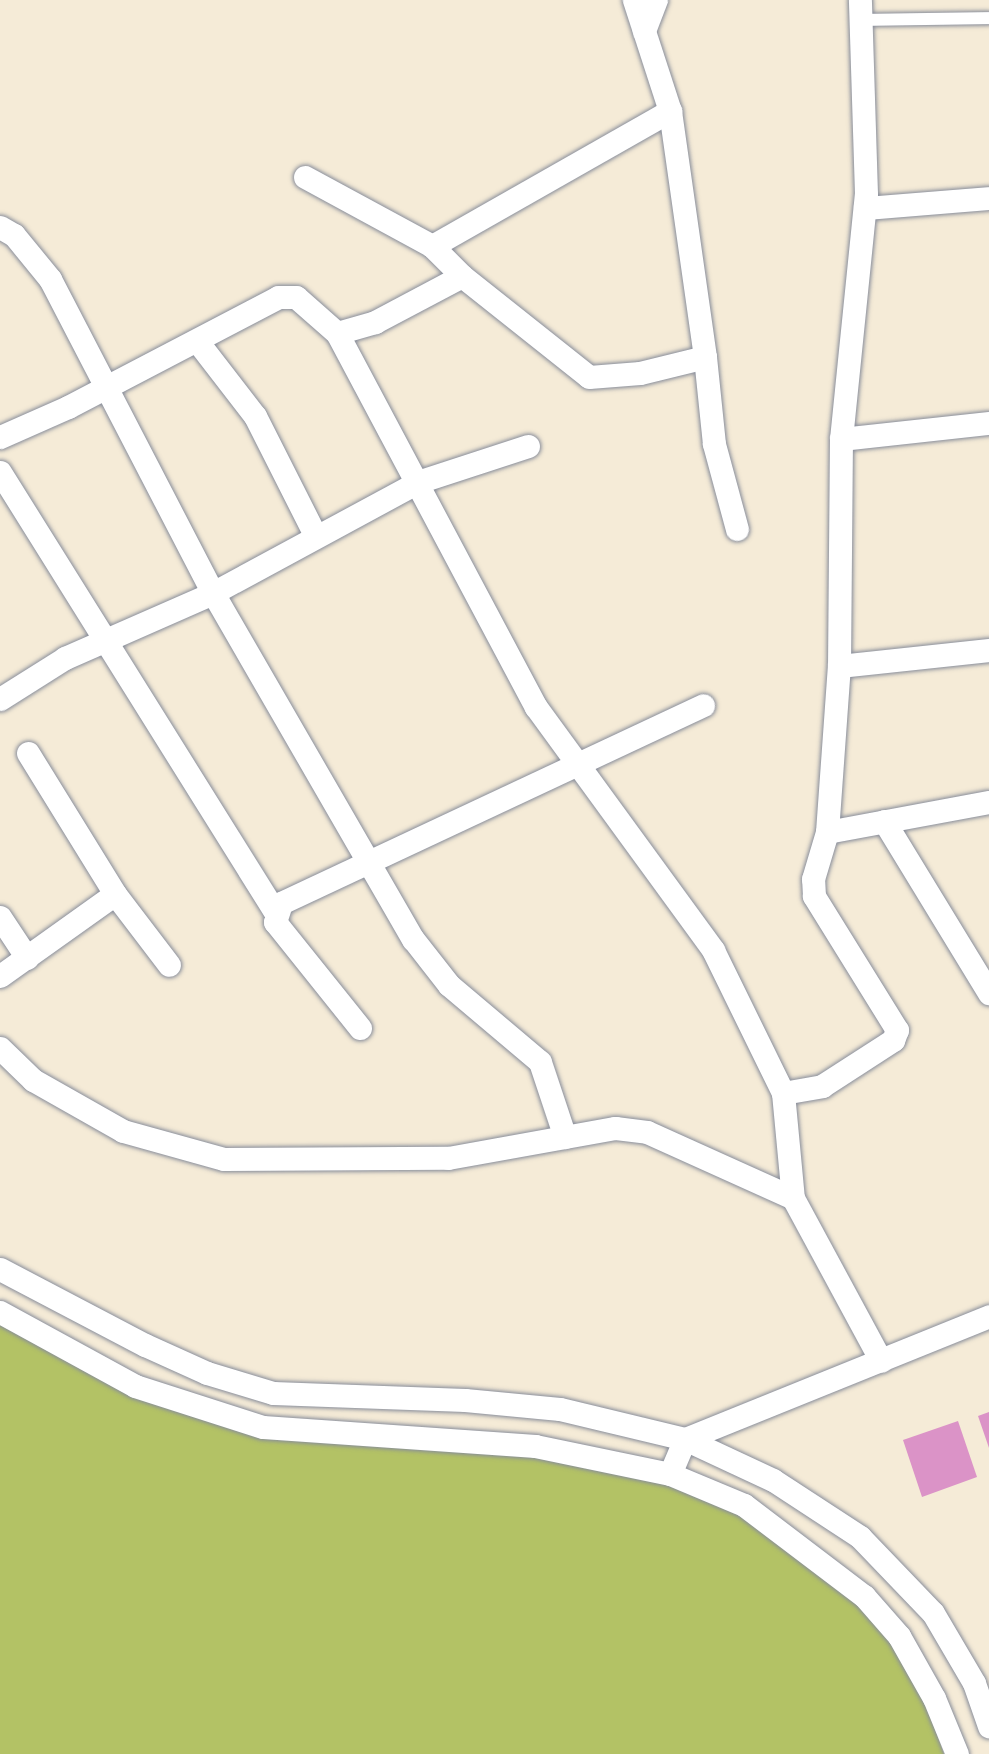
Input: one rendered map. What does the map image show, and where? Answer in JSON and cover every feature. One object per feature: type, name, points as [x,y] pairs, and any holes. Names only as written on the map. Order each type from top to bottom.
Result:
[{"type":"street","points":[[634,0],[670,111],[719,470],[737,529]]},
{"type":"street","points":[[644,31],[656,0]]},
{"type":"street","points":[[783,1093],[822,1086],[861,1065],[896,1036],[890,1013],[814,896],[813,879],[827,832],[839,666],[841,439],[865,208],[862,10]]},
{"type":"street","points":[[432,246],[670,111]]},
{"type":"street","points":[[305,177],[432,246],[462,276],[589,377],[640,373],[705,357]]},
{"type":"street","points":[[865,208],[989,198]]},
{"type":"street","points":[[0,227],[14,234],[50,279],[108,386],[213,593],[366,864],[413,939],[449,985],[540,1062],[565,1137]]},
{"type":"street","points":[[337,333],[375,321],[462,276]]},
{"type":"street","points":[[0,437],[108,386],[287,295],[296,297],[337,333],[536,707],[713,950],[783,1093],[793,1198],[881,1361]]},
{"type":"street","points":[[197,341],[255,416],[315,535]]},
{"type":"street","points":[[841,439],[989,423]]},
{"type":"street","points":[[0,699],[65,659],[213,593],[315,535],[418,482],[528,446]]},
{"type":"street","points":[[0,472],[109,641],[275,912],[275,922],[360,1028]]},
{"type":"street","points":[[839,666],[989,650]]},
{"type":"street","points":[[275,912],[281,903],[578,767],[703,705]]},
{"type":"street","points":[[28,752],[115,894],[169,965]]},
{"type":"street","points":[[827,832],[989,802]]},
{"type":"street","points":[[884,821],[989,993]]},
{"type":"street","points":[[0,976],[115,894]]},
{"type":"street","points":[[0,916],[27,958]]},
{"type":"street","points":[[0,1048],[33,1080],[123,1131],[224,1158],[448,1158],[615,1128],[647,1132],[793,1198]]},
{"type":"street","points":[[0,1269],[158,1351],[207,1373],[273,1393],[466,1399],[560,1409],[685,1439],[773,1480],[860,1537],[933,1613],[974,1683],[989,1726]]},
{"type":"street","points":[[0,1312],[135,1386],[263,1427],[535,1446],[670,1475],[744,1505],[864,1597],[899,1636],[934,1698],[957,1754]]},
{"type":"street","points":[[670,1475],[685,1439],[989,1316]]},
{"type":"lane","points":[[862,10],[989,18]]},
{"type":"green space","points":[[0,1309],[144,1394],[294,1431],[433,1434],[706,1491],[843,1572],[911,1663],[944,1754],[0,1754]]},
{"type":"building","points":[[989,1412],[989,1448],[978,1416]]},
{"type":"building","points":[[958,1421],[977,1477],[922,1497],[903,1440]]}]
